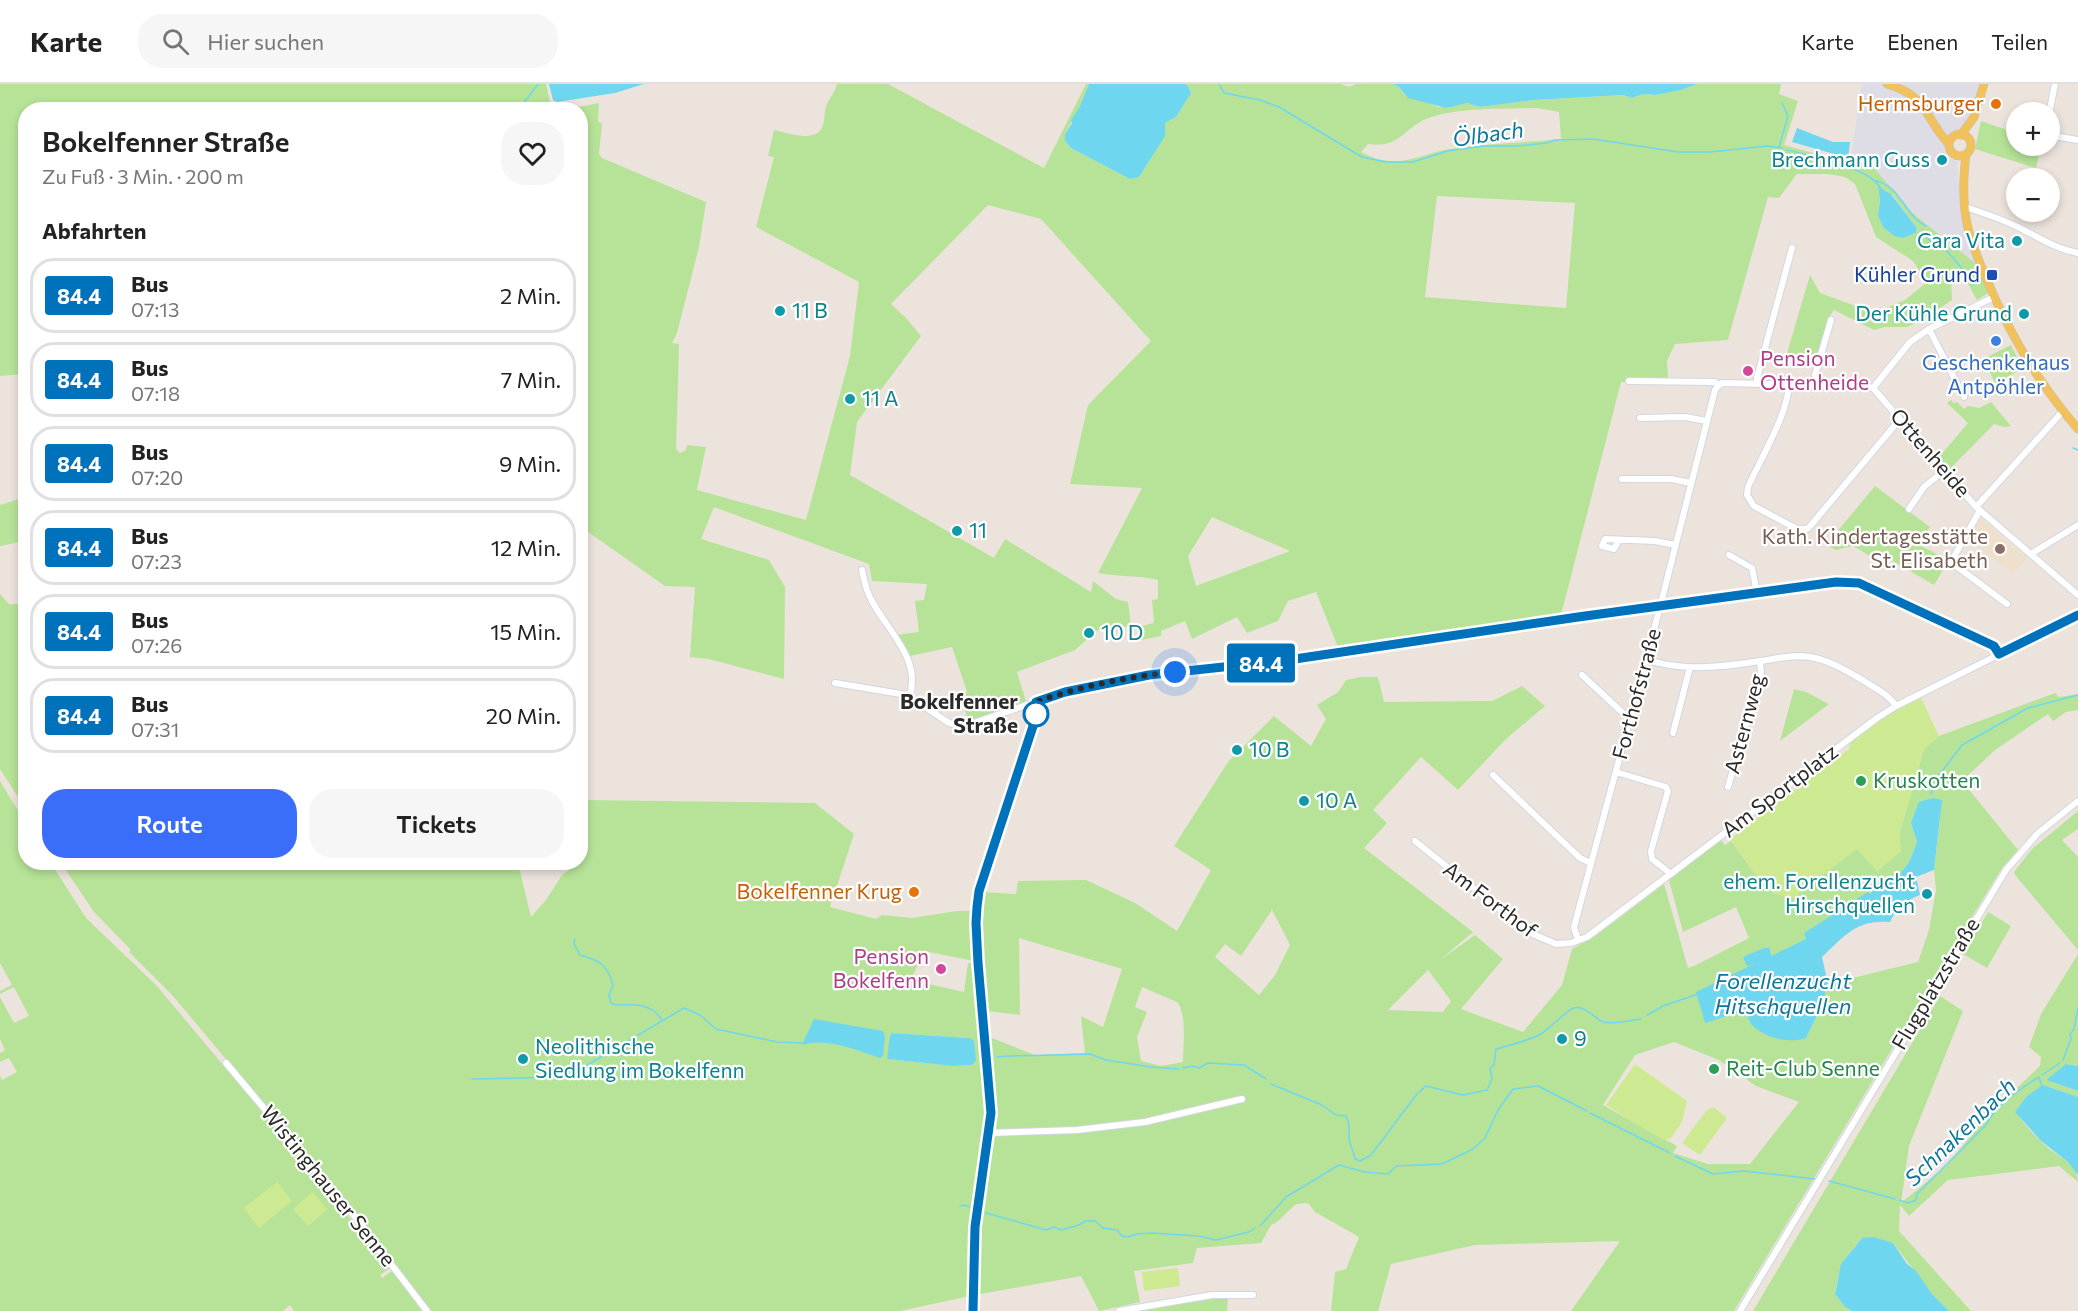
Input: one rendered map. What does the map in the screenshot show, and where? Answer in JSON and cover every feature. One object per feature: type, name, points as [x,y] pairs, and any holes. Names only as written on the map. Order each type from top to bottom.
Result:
[{"type":"main road","points":[[1887,84],[1900,88],[1919,101],[1949,144],[1964,183]]},
{"type":"main road","points":[[1984,84],[1974,117],[1974,129],[1969,140],[1970,148],[1966,154],[1964,183],[1967,227],[1994,297],[2049,395],[2078,429]]},
{"type":"main road","points":[[1949,144],[1952,138],[1959,135],[1974,117]]},
{"type":"main road","points":[[1937,128],[1969,140]]},
{"type":"main road","points":[[1955,155],[1966,154]]},
{"type":"street","points":[[2051,102],[2055,84]]},
{"type":"street","points":[[2060,137],[2078,140]]},
{"type":"street","points":[[1965,207],[2021,229],[2046,243],[2078,253]]},
{"type":"street","points":[[1757,384],[1792,248]]},
{"type":"street","points":[[1640,418],[1685,417],[1707,420],[1718,386],[1722,383],[1873,388],[1910,342],[1929,329],[1994,297]]},
{"type":"street","points":[[1815,385],[1815,375],[1831,320]]},
{"type":"street","points":[[1929,329],[1964,397]]},
{"type":"street","points":[[1629,381],[1715,382],[1718,386]]},
{"type":"street","points":[[1789,384],[1782,413],[1748,487],[1747,495],[1754,506],[1797,529],[1807,529],[1811,525],[1900,419]]},
{"type":"street","name":"Ottenheide","points":[[1873,388],[1978,508],[2078,595]]},
{"type":"street","points":[[2007,604],[1951,562],[1978,508],[2062,411]]},
{"type":"street","name":"Forthofstraße","points":[[1578,940],[1574,927],[1660,607],[1707,420]]},
{"type":"street","points":[[1909,509],[1924,487],[1945,471]]},
{"type":"street","points":[[1622,479],[1671,479],[1691,483]]},
{"type":"street","points":[[2031,554],[2078,525]]},
{"type":"street","points":[[1619,540],[1655,541],[1676,545]]},
{"type":"street","points":[[1729,555],[1752,568],[1756,593]]},
{"type":"street","points":[[862,570],[864,585],[872,602],[908,659],[911,681],[909,698]]},
{"type":"street","points":[[835,683],[901,694],[949,723],[965,726],[1065,692],[1118,680],[1288,660],[1836,582],[1859,583],[1994,646],[1999,654],[2078,615]]},
{"type":"street","name":"Am Sportplatz","points":[[1571,943],[1587,937],[1877,718],[1896,706],[1999,654]]},
{"type":"street","points":[[1646,659],[1690,667],[1730,666],[1796,656],[1810,657],[1831,662],[1891,698],[1896,706]]},
{"type":"street","name":"Asternweg","points":[[1728,787],[1761,673],[1760,661]]},
{"type":"street","points":[[1673,733],[1690,667]]},
{"type":"street","points":[[1582,675],[1624,714],[1630,716]]},
{"type":"street","points":[[973,1311],[975,1227],[991,1113],[976,923],[979,891],[1036,717],[1036,702]]},
{"type":"street","points":[[1616,772],[1666,787],[1668,791],[1651,851],[1652,859],[1671,874]]},
{"type":"street","points":[[1493,776],[1580,858],[1591,862]]},
{"type":"street","name":"Flugplatzstraße","points":[[1740,1311],[2006,870],[2044,827],[2078,801]]},
{"type":"street","name":"Am Forthof","points":[[1415,841],[1528,932],[1556,944],[1571,943]]},
{"type":"street","name":"Wistinghauser Senne","points":[[226,1063],[352,1213],[426,1311]]},
{"type":"street","points":[[989,1133],[1077,1130],[1145,1122],[1242,1099]]},
{"type":"street","points":[[1119,1311],[1212,1295],[1253,1295]]},
{"type":"shaded area","points":[[1862,84],[1983,84],[1979,100],[1963,131],[1951,136],[1946,150],[1950,158],[1957,162],[1960,207],[1975,263],[1911,212],[1870,163],[1851,156]]},
{"type":"shaded area","name":"Kath. Kindertagesstätte St. Elisabeth","points":[[1981,519],[2027,558],[2013,574],[1966,537]]},
{"type":"green space","points":[[0,84],[546,84],[550,102],[18,102],[18,375],[0,376]]},
{"type":"green space","points":[[837,84],[888,84],[1044,168],[1086,84],[1089,84],[1065,134],[1065,141],[1071,148],[1130,179],[1164,129],[1165,123],[1176,117],[1191,93],[1185,84],[1341,84],[1349,87],[1356,84],[1393,84],[1399,87],[1405,95],[1438,107],[1467,103],[1480,107],[1534,100],[1623,95],[1632,98],[1643,94],[1656,95],[1681,90],[1697,84],[1781,84],[1779,94],[1798,101],[1784,145],[1849,163],[1870,163],[1911,212],[1975,263],[1990,292],[1977,300],[1961,271],[1951,277],[1952,300],[1926,318],[1907,327],[1885,327],[1874,330],[1834,310],[1828,318],[1817,363],[1787,353],[1810,275],[1820,293],[1875,313],[1905,300],[1927,282],[1913,261],[1876,237],[1855,184],[1845,177],[1828,174],[1797,174],[1779,198],[1768,197],[1728,340],[1675,344],[1667,361],[1668,379],[1621,382],[1561,615],[1339,650],[1316,592],[1288,601],[1278,621],[1247,633],[1237,617],[1192,639],[1185,621],[1161,631],[1161,636],[1142,640],[1141,626],[1154,623],[1152,600],[1158,599],[1158,580],[1098,573],[1142,488],[1070,484],[1088,405],[1151,341],[1041,219],[988,205],[891,304],[921,336],[857,422],[850,475],[994,558],[1005,539],[1091,592],[1093,581],[1116,599],[1128,602],[1131,626],[1098,630],[1075,650],[1017,672],[1026,701],[969,723],[960,695],[967,692],[952,647],[910,656],[896,635],[919,632],[915,601],[924,600],[927,584],[872,581],[869,564],[714,507],[701,539],[769,560],[785,587],[784,679],[709,659],[690,657],[695,587],[665,586],[588,532],[588,105],[599,103],[598,121],[602,124],[599,154],[602,158],[706,202],[699,247],[677,333],[672,343],[679,344],[676,449],[680,453],[686,450],[687,445],[706,447],[697,490],[806,520],[850,356],[859,282],[756,227],[774,157],[768,156],[774,130],[802,136],[815,134],[823,125],[826,106]],"holes":[[[1537,108],[1559,112],[1561,139],[1464,147],[1400,161],[1388,161],[1361,152],[1368,144],[1387,144],[1394,141],[1418,123],[1438,115],[1465,111]],[[1892,194],[1917,228],[1916,233],[1903,238],[1894,236],[1883,227],[1878,216],[1880,199]],[[1437,196],[1575,203],[1566,308],[1425,297]],[[1212,517],[1290,551],[1196,586],[1188,556]]]},
{"type":"green space","points":[[1981,121],[2006,130],[2006,156],[2039,156],[2036,168],[1975,149]]},
{"type":"green space","points":[[2011,345],[2023,369],[1995,383],[1985,362],[1990,359],[1989,356]]},
{"type":"green space","points":[[1951,400],[1964,409],[1968,406],[1979,408],[1991,402],[2011,426],[2004,427],[1994,424],[1949,470],[1938,458],[1968,423],[1947,403]]},
{"type":"green space","points":[[1875,486],[1930,527],[1919,545],[1949,560],[1934,585],[1886,557],[1872,557],[1853,546],[1836,550],[1826,545]]},
{"type":"green space","points":[[18,499],[18,542],[0,546],[0,505]]},
{"type":"green space","points":[[0,594],[9,604],[18,604],[18,797],[0,769]]},
{"type":"green space","points":[[1378,677],[1384,702],[1492,701],[1522,686],[1545,706],[1506,739],[1458,790],[1421,757],[1373,810],[1387,823],[1364,848],[1473,932],[1440,960],[1475,935],[1503,959],[1461,1009],[1523,1032],[1562,985],[1572,949],[1597,935],[1664,884],[1688,968],[1749,938],[1736,907],[1683,932],[1669,880],[1721,840],[1725,845],[1731,841],[1759,879],[1858,849],[1877,871],[1901,851],[1899,835],[1924,749],[1939,736],[2055,693],[2059,697],[2078,694],[2078,710],[2066,712],[2053,721],[2048,714],[1995,750],[1962,781],[2018,850],[2002,868],[1963,931],[1734,1311],[1571,1311],[1620,1241],[1475,1245],[1391,1264],[1378,1311],[1331,1311],[1335,1272],[1346,1269],[1359,1237],[1315,1212],[1308,1203],[1296,1204],[1271,1225],[1261,1243],[1197,1248],[1193,1263],[1134,1271],[1140,1302],[1099,1311],[1081,1276],[975,1295],[977,1229],[990,1135],[987,1036],[1035,1055],[1085,1053],[1081,1016],[1103,1027],[1122,969],[1019,938],[1020,1015],[986,1011],[979,921],[982,892],[1016,894],[1018,881],[1086,880],[1135,903],[1177,931],[1211,870],[1174,846],[1228,762],[1274,716],[1311,746],[1326,719],[1317,705],[1338,692],[1346,680]],"holes":[[[1940,818],[1934,870],[1936,890],[1929,930],[1918,962],[1828,984],[1820,1010],[1806,1038],[1749,1022],[1746,1010],[1806,939],[1804,933],[1899,876],[1910,860],[1917,842],[1911,823]],[[1272,910],[1290,945],[1275,975],[1259,995],[1215,957],[1225,944],[1241,956]],[[1428,970],[1451,1001],[1443,1012],[1388,1010]],[[1142,987],[1177,1002],[1183,1022],[1183,1062],[1161,1066],[1141,1061],[1137,1037],[1147,1012],[1135,1007]],[[1674,1042],[1719,1060],[1756,1086],[1799,1102],[1750,1164],[1708,1164],[1673,1153],[1677,1146],[1603,1105],[1635,1055]]]},
{"type":"green space","points":[[1794,689],[1806,692],[1829,704],[1780,741]]},
{"type":"green space","name":"Kruskotten","points":[[1921,698],[1939,736],[1924,749],[1899,835],[1901,851],[1877,871],[1857,849],[1791,899],[1773,893],[1759,879],[1730,839],[1849,749],[1849,742],[1896,710]]},
{"type":"green space","points":[[0,781],[18,811],[18,870],[55,870],[86,918],[156,985],[302,1159],[297,1164],[299,1168],[309,1167],[390,1268],[380,1275],[382,1278],[392,1271],[422,1311],[294,1311],[290,1305],[283,1311],[0,1311],[0,1076],[2,1080],[17,1072],[9,1058],[0,1062],[0,1053],[5,1050],[0,1039],[0,997],[14,1023],[29,1016],[14,987],[0,994],[0,991],[12,985],[0,963]]},
{"type":"green space","points":[[588,800],[815,803],[854,834],[830,907],[876,919],[882,915],[912,918],[972,911],[971,937],[974,961],[924,951],[911,980],[964,992],[968,963],[976,964],[988,1113],[974,1211],[970,1296],[900,1311],[431,1311],[355,1213],[173,996],[129,952],[131,950],[94,912],[66,870],[520,870],[531,917],[546,900],[562,875],[569,870],[588,870]],"holes":[[[892,1033],[969,1038],[972,1065],[953,1066],[888,1059],[890,1035]]]},
{"type":"green space","points":[[2078,811],[2078,829],[2062,840],[2078,857],[2078,950],[2014,872],[2032,849]]},
{"type":"green space","points":[[1988,912],[2011,926],[1987,968],[1963,954]]},
{"type":"green space","points":[[2078,954],[2078,1066],[2066,1064],[2046,1080],[2078,1091],[2078,1097],[2043,1085],[2019,1116],[2048,1148],[2072,1166],[2078,1182],[2059,1166],[1948,1180],[1909,1216],[1900,1205],[1899,1231],[1971,1311],[1949,1311],[1932,1294],[1893,1243],[1862,1238],[1843,1263],[1835,1294],[1845,1307],[1852,1311],[1753,1311],[1940,996],[1963,1011],[1909,1146],[1901,1203],[1946,1166],[1988,1115],[2040,1066],[2041,1057],[2029,1047],[2041,1014]]},
{"type":"green space","points":[[1635,1064],[1687,1101],[1682,1122],[1671,1138],[1663,1140],[1606,1105]]},
{"type":"green space","points":[[1715,1108],[1727,1118],[1700,1155],[1682,1143],[1706,1111]]},
{"type":"green space","points":[[277,1182],[292,1201],[259,1228],[244,1208]]},
{"type":"green space","points":[[313,1192],[327,1210],[308,1226],[293,1209]]},
{"type":"green space","points":[[1178,1268],[1180,1286],[1144,1291],[1142,1272]]},
{"type":"green space","points":[[1228,1297],[1227,1311],[1127,1311]]},
{"type":"water","points":[[549,84],[644,84],[615,93],[557,102],[553,100]]},
{"type":"water","points":[[1089,84],[1185,84],[1188,86],[1191,93],[1176,117],[1165,123],[1165,136],[1139,177],[1130,179],[1071,148],[1065,141],[1065,134]]},
{"type":"water","points":[[1393,84],[1697,84],[1681,90],[1656,95],[1643,94],[1632,98],[1623,95],[1534,100],[1480,107],[1467,103],[1446,108],[1408,98],[1399,87]]},
{"type":"water","points":[[1797,128],[1833,142],[1850,142],[1848,158],[1792,142]]},
{"type":"water","points":[[1878,185],[1891,194],[1917,228],[1916,233],[1903,238],[1894,236],[1883,227],[1878,216],[1880,199]]},
{"type":"water","name":"Forellenzucht Hitschquellen","points":[[1933,798],[1942,800],[1934,870],[1916,877],[1920,895],[1902,906],[1890,922],[1869,923],[1852,930],[1822,957],[1828,984],[1820,1010],[1806,1038],[1785,1040],[1763,1033],[1751,1024],[1746,1010],[1705,1023],[1696,992],[1754,964],[1747,966],[1743,957],[1764,948],[1770,948],[1771,956],[1806,939],[1804,933],[1868,892],[1870,894],[1871,890],[1899,876],[1910,860],[1917,842],[1911,823],[1919,802]]},
{"type":"water","points":[[814,1019],[883,1031],[885,1036],[883,1056],[880,1058],[831,1043],[802,1045]]},
{"type":"water","points":[[892,1033],[969,1038],[974,1040],[976,1060],[972,1065],[953,1066],[887,1059]]},
{"type":"water","points":[[2066,1064],[2078,1066],[2078,1091],[2046,1080]]},
{"type":"water","points":[[2043,1085],[2078,1097],[2078,1175],[2068,1162],[2041,1141],[2015,1112],[2027,1096]]},
{"type":"water","points":[[1874,1237],[1893,1243],[1907,1264],[1916,1271],[1932,1294],[1949,1311],[1852,1311],[1845,1307],[1835,1294],[1841,1264],[1862,1238]]},
{"type":"waterway","name":"Ölbach","points":[[524,102],[538,84]]},
{"type":"waterway","name":"Ölbach","points":[[1219,84],[1224,93],[1260,100],[1279,107],[1362,157],[1386,162],[1413,162],[1447,151],[1484,146],[1547,143],[1555,140],[1593,139],[1678,152],[1710,152],[1768,146],[1782,148]]},
{"type":"waterway","points":[[1779,147],[1788,116],[1782,103]]},
{"type":"waterway","name":"Ölbach","points":[[1787,150],[1851,168],[1873,179],[1879,186]]},
{"type":"waterway","name":"Ölbach","points":[[1876,181],[1891,188],[1913,215],[1926,226]]},
{"type":"waterway","name":"Ölbach","points":[[1922,231],[1931,242],[1941,244],[1966,273],[1973,285]]},
{"type":"waterway","name":"Ölbach","points":[[1931,233],[1941,243]]},
{"type":"waterway","name":"Ölbach","points":[[2073,448],[2078,450]]},
{"type":"waterway","points":[[1931,794],[1940,774],[1962,745],[2028,708],[2078,695]]},
{"type":"waterway","points":[[575,939],[574,944],[580,955],[597,961],[608,972],[613,985],[609,995],[611,1003],[642,1006],[653,1010],[662,1020]]},
{"type":"waterway","points":[[1647,1015],[1663,1006],[1698,994]]},
{"type":"waterway","points":[[472,1079],[567,1077],[684,1008],[700,1015],[716,1029],[777,1042],[803,1043]]},
{"type":"waterway","points":[[1271,1084],[1322,1105],[1336,1115],[1346,1116],[1349,1123],[1350,1143],[1355,1159],[1360,1161],[1371,1155],[1417,1094],[1426,1086],[1463,1095],[1487,1090],[1492,1079],[1490,1068],[1494,1065],[1496,1049],[1541,1034],[1571,1009],[1582,1008],[1607,1023],[1641,1019]]},
{"type":"waterway","name":"Schnakenbach","points":[[2063,1060],[2071,1039],[2070,1034],[2074,1029],[2078,1008]]},
{"type":"waterway","points":[[1052,1055],[1090,1054],[1106,1060],[1179,1069]]},
{"type":"waterway","points":[[997,1057],[1051,1055]]},
{"type":"waterway","points":[[1183,1068],[1192,1066],[1199,1068],[1208,1063],[1244,1065],[1266,1079]]},
{"type":"waterway","name":"Schnakenbach","points":[[2042,1075],[2060,1063]]},
{"type":"waterway","name":"Schnakenbach","points":[[1899,1200],[1909,1203],[1916,1200],[1917,1194],[1986,1125],[1996,1111],[2025,1086],[2039,1077],[2042,1087]]},
{"type":"waterway","name":"Schnakenbach","points":[[1260,1226],[1286,1197],[1339,1165],[1365,1172],[1388,1174],[1396,1166],[1442,1164],[1473,1149],[1485,1138],[1498,1110],[1513,1089],[1538,1086],[1587,1111]]},
{"type":"waterway","name":"Schnakenbach","points":[[1590,1113],[1670,1153]]},
{"type":"waterway","name":"Schnakenbach","points":[[1675,1156],[1713,1174],[1744,1171],[1815,1179]]},
{"type":"waterway","name":"Schnakenbach","points":[[1829,1181],[1895,1199]]},
{"type":"waterway","name":"Schnakenbach","points":[[960,1206],[969,1207]]},
{"type":"waterway","name":"Schnakenbach","points":[[986,1213],[1046,1230],[1054,1227],[1061,1230],[1086,1221],[1095,1221],[1103,1228],[1117,1230],[1122,1236],[1128,1237],[1152,1233],[1199,1236],[1216,1240],[1249,1232],[1255,1228]]},
{"type":"bus line","name":"84.4","points":[[973,1311],[975,1227],[991,1113],[978,963],[976,923],[979,891],[1036,717],[1036,702],[1106,682],[1149,675],[1288,660],[1836,582],[1859,583],[1994,646],[1999,654],[2078,615]]},
{"type":"place","name":"Hermsburger","points":[[1996,104]]},
{"type":"place","name":"Brechmann Guss","points":[[1942,160]]},
{"type":"place","name":"Cara Vita","points":[[2017,241]]},
{"type":"place","name":"Kühler Grund","points":[[1992,275]]},
{"type":"place","name":"11 B","points":[[780,311]]},
{"type":"place","name":"Der Kühle Grund","points":[[2024,314]]},
{"type":"place","name":"Geschenkehaus Antpöhler","points":[[1996,341]]},
{"type":"place","name":"Pension Ottenheide","points":[[1748,371]]},
{"type":"place","name":"11 A","points":[[850,399]]},
{"type":"place","name":"11","points":[[957,531]]},
{"type":"place","name":"Kath. Kindertagesstätte St. Elisabeth","points":[[2000,549]]},
{"type":"place","name":"10 D","points":[[1089,633]]},
{"type":"place","name":"Bokelfenner Straße","points":[[1036,714]]},
{"type":"place","name":"10 B","points":[[1237,750]]},
{"type":"place","name":"Kruskotten","points":[[1861,781]]},
{"type":"place","name":"10 A","points":[[1304,801]]},
{"type":"place","name":"Bokelfenner Krug","points":[[914,892]]},
{"type":"place","name":"ehem. Forellenzucht Hirschquellen","points":[[1927,894]]},
{"type":"place","name":"Pension Bokelfenn","points":[[941,969]]},
{"type":"place","name":"9","points":[[1562,1039]]},
{"type":"place","name":"Neolithische Siedlung im Bokelfenn","points":[[523,1059]]},
{"type":"place","name":"Reit-Club Senne","points":[[1714,1069]]},
{"type":"route","points":[[1036,714],[1036,717],[1036,702],[1065,692],[1106,682],[1175,672]]}]
